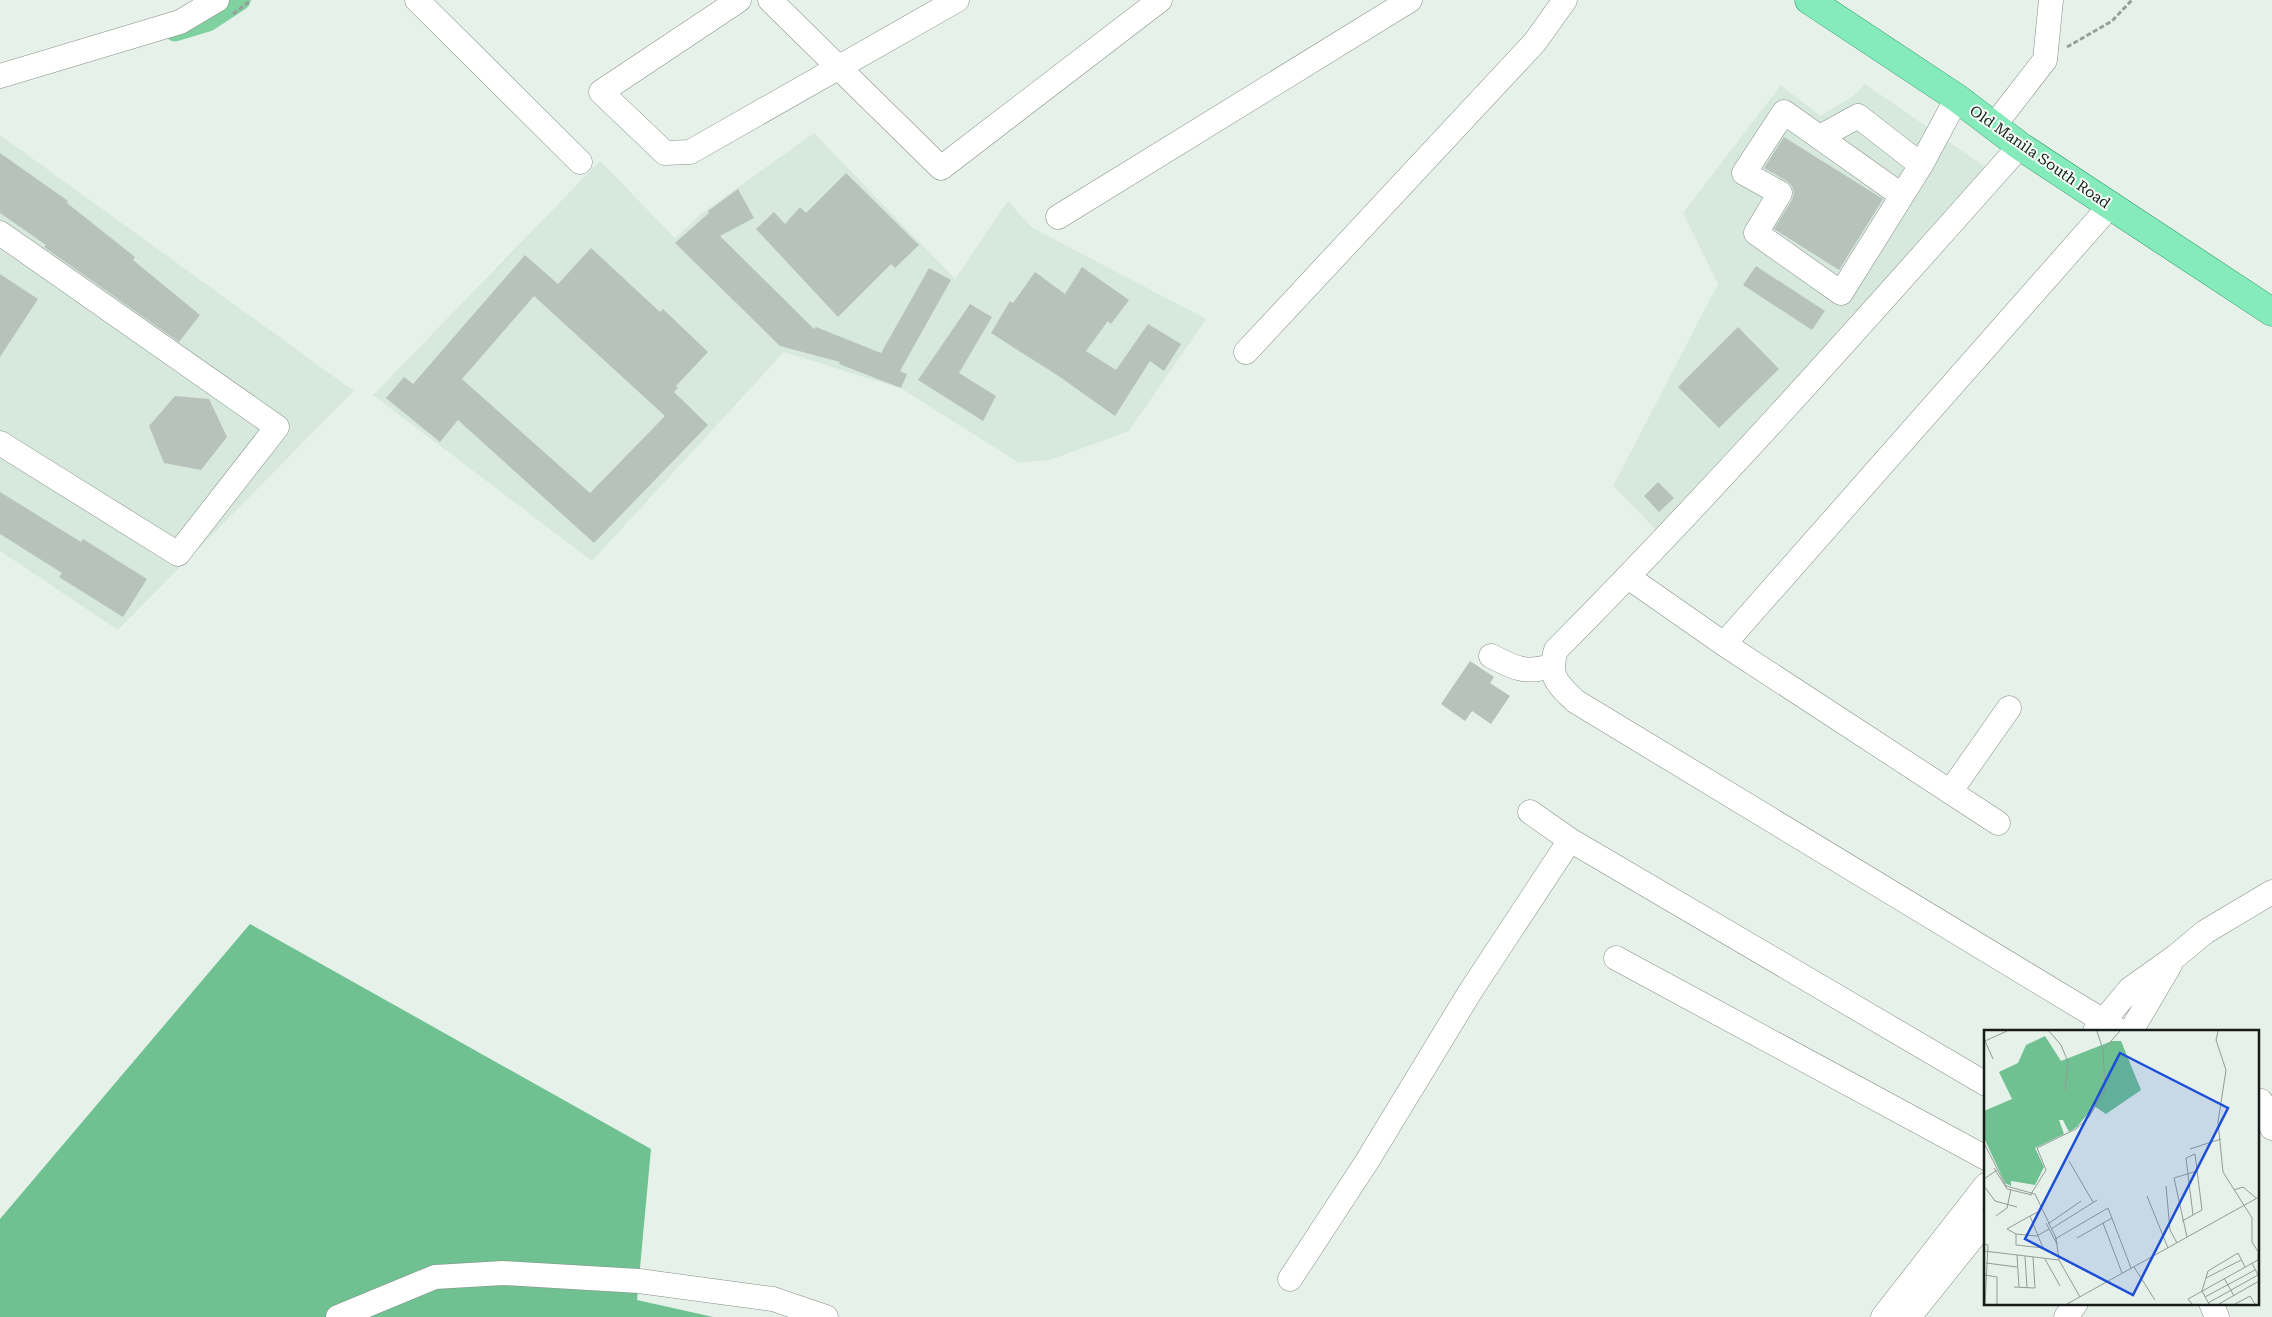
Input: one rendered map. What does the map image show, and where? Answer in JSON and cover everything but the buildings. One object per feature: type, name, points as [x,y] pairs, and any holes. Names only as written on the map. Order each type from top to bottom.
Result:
[{"type":"main road","name":"Old Manila South Road","points":[[1809,0],[1957,98],[2020,146],[2272,312]]},
{"type":"street","points":[[0,76],[180,22],[217,0]]},
{"type":"street","points":[[417,0],[580,162]]},
{"type":"street","points":[[739,0],[601,92],[665,153],[690,152],[957,0]]},
{"type":"street","points":[[770,0],[941,168],[1160,0]]},
{"type":"street","points":[[1058,217],[1410,0]]},
{"type":"street","points":[[1246,352],[1535,42],[1565,0]]},
{"type":"street","points":[[1993,127],[2045,60],[2051,0]]},
{"type":"street","points":[[1901,195],[1784,112],[1744,173],[1780,194],[1756,233],[1841,293],[1921,165],[1957,98]]},
{"type":"street","points":[[1820,137],[1858,116],[1921,165]]},
{"type":"street","points":[[2020,146],[1783,412],[1628,577],[1556,650],[1552,666],[1558,684],[1575,701],[2106,1027],[2130,989],[2175,957],[2205,932],[2272,892]]},
{"type":"street","points":[[1724,644],[2110,206]]},
{"type":"street","points":[[0,233],[277,426],[178,554],[0,443]]},
{"type":"street","points":[[1628,577],[1724,644],[1998,822]]},
{"type":"street","points":[[1492,656],[1513,668],[1535,671],[1552,666]]},
{"type":"street","points":[[1950,792],[2009,708]]},
{"type":"street","points":[[1530,812],[1570,840],[1984,1083]]},
{"type":"street","points":[[1290,1279],[1366,1163],[1470,992],[1570,840]]},
{"type":"street","points":[[2132,1030],[2175,957]]},
{"type":"street","points":[[1616,958],[1984,1157]]},
{"type":"street","points":[[2260,1102],[2262,1101],[2272,1128]]},
{"type":"street","points":[[1883,1317],[1984,1187]]},
{"type":"street","points":[[1920,1313],[1984,1224]]},
{"type":"street","points":[[338,1317],[435,1277],[503,1273],[638,1281],[763,1298],[826,1317]]},
{"type":"street","points":[[2066,1317],[2075,1304]]},
{"type":"street","points":[[2211,1304],[2217,1317]]},
{"type":"path","points":[[2045,60],[2112,21],[2132,0]]},
{"type":"shaded area","points":[[1865,84],[1991,171],[1657,531],[1613,486],[1718,284],[1683,213],[1781,85],[1820,116],[1852,97]]},
{"type":"shaded area","points":[[814,133],[955,279],[1008,201],[1031,227],[1206,319],[1129,431],[1050,460],[1019,463],[902,389],[784,352],[592,561],[373,395],[600,161],[675,238],[702,213]]},
{"type":"shaded area","points":[[0,135],[354,391],[118,630],[0,551]]},
{"type":"green space","points":[[250,924],[651,1149],[637,1300],[713,1317],[0,1317],[0,1219]]},
{"type":"waterway","points":[[175,31],[208,21],[240,0]]}]
